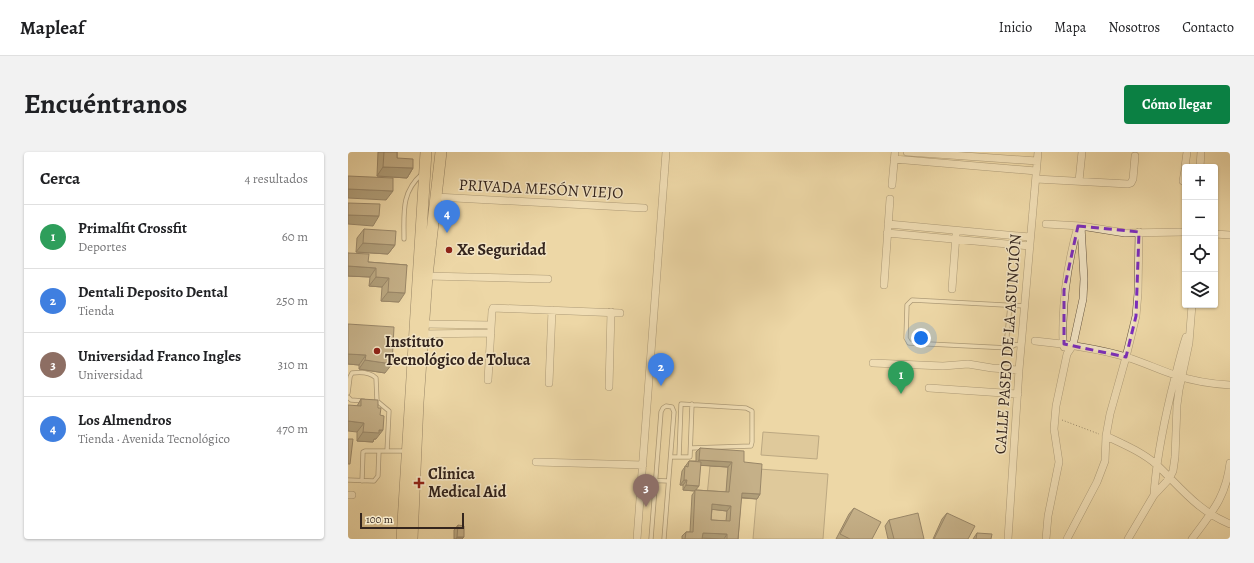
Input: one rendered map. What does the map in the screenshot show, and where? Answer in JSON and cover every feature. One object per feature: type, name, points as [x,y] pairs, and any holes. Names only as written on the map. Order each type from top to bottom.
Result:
[{"type":"main road","points":[[402,539],[426,152]]},
{"type":"main road","points":[[412,539],[418,402],[428,329],[427,276],[441,152]]},
{"type":"street","points":[[637,539],[666,152]]},
{"type":"street","points":[[907,152],[963,154],[1037,161]]},
{"type":"street","name":"CALLE PASEO DE LA ASUNCIÓN","points":[[1007,538],[1018,394],[1018,345],[1024,306],[1038,152]]},
{"type":"street","points":[[1079,181],[1082,152]]},
{"type":"street","points":[[1186,164],[1187,152]]},
{"type":"street","points":[[1200,164],[1201,152]]},
{"type":"street","points":[[962,164],[963,154]]},
{"type":"street","points":[[892,185],[895,155],[962,164],[1036,171]]},
{"type":"street","points":[[1036,179],[1131,183],[1133,179],[1135,156]]},
{"type":"street","points":[[1175,181],[1182,181]]},
{"type":"street","name":"PRIVADA MESÓN VIEJO","points":[[436,197],[644,208]]},
{"type":"street","points":[[884,285],[890,198]]},
{"type":"street","points":[[888,224],[1030,237]]},
{"type":"street","points":[[1046,224],[1080,226],[1114,232],[1182,232]]},
{"type":"street","points":[[1067,354],[1064,344],[1064,290],[1070,259],[1080,226]]},
{"type":"street","points":[[1046,539],[1048,516],[1059,462],[1054,418],[1067,354],[1073,345],[1083,299],[1084,279],[1080,226]]},
{"type":"street","points":[[952,289],[956,230]]},
{"type":"street","points":[[1067,539],[1102,471],[1110,414],[1136,316],[1139,232]]},
{"type":"street","points":[[887,233],[1030,246]]},
{"type":"street","points":[[1218,234],[1230,235]]},
{"type":"street","points":[[427,276],[548,280]]},
{"type":"street","points":[[1154,495],[1156,465],[1162,428],[1178,376],[1185,342],[1189,331],[1192,308]]},
{"type":"street","points":[[488,380],[492,309],[620,313]]},
{"type":"street","points":[[549,383],[552,310]]},
{"type":"street","points":[[609,387],[611,312]]},
{"type":"street","points":[[471,324],[472,333]]},
{"type":"street","points":[[428,329],[471,324],[491,325]]},
{"type":"street","points":[[428,329],[472,333],[490,332]]},
{"type":"street","points":[[1035,342],[1073,345],[1126,357],[1178,376],[1209,384],[1230,385]]},
{"type":"street","points":[[873,363],[943,366],[968,364],[1019,370]]},
{"type":"street","points":[[1128,539],[1154,495],[1169,479],[1173,471],[1175,458],[1178,376]]},
{"type":"street","points":[[929,388],[1018,394]]},
{"type":"street","points":[[1106,436],[1140,453],[1156,465],[1197,505],[1210,515],[1230,524]]},
{"type":"street","points":[[536,462],[643,465]]},
{"type":"street","points":[[1192,539],[1222,496],[1228,479],[1230,463]]},
{"type":"lane","points":[[404,239],[407,193],[411,186],[424,172]]},
{"type":"lane","points":[[1018,345],[1009,348],[909,343],[906,338],[907,304],[912,300],[1024,306]]},
{"type":"lane","points":[[1010,305],[1007,336],[1009,342],[1018,345]]},
{"type":"lane","points":[[348,393],[352,373],[369,373],[376,378],[378,400],[389,411],[387,451]]},
{"type":"lane","points":[[348,397],[355,401],[378,400]]},
{"type":"lane","points":[[679,457],[681,406],[683,404],[749,408],[752,411],[752,442],[750,446],[746,448],[690,448]]},
{"type":"lane","points":[[671,457],[690,458],[692,404]]},
{"type":"lane","points":[[651,539],[661,412],[662,408],[671,406],[674,410],[664,539]]},
{"type":"lane","points":[[348,480],[374,481],[378,478],[379,451]]},
{"type":"lane","points":[[362,481],[363,452],[407,451]]},
{"type":"lane","points":[[642,480],[668,481]]},
{"type":"path","points":[[1054,418],[1106,436]]},
{"type":"highlighted area","points":[[1078,226],[1139,232],[1136,316],[1126,357],[1064,344],[1064,290]]},
{"type":"shaded area","points":[[763,432],[819,436],[817,459],[761,455]]},
{"type":"shaded area","points":[[710,466],[728,467],[726,497],[707,496]]},
{"type":"shaded area","points":[[759,469],[828,474],[823,539],[753,539]]},
{"type":"shaded area","points":[[709,509],[727,511],[726,526],[708,525]]},
{"type":"building","points":[[384,152],[397,152],[397,158],[413,159],[413,168],[383,167]]},
{"type":"building","points":[[348,176],[393,178],[393,191],[348,189]]},
{"type":"building","points":[[348,203],[380,204],[379,216],[348,215]]},
{"type":"building","points":[[364,229],[396,231],[395,245],[363,243]]},
{"type":"building","points":[[348,253],[369,254],[368,262],[407,265],[405,293],[388,292],[389,278],[376,277],[376,268],[348,266]]},
{"type":"building","points":[[348,324],[394,327],[392,364],[365,360],[366,355],[348,354]]},
{"type":"building","points":[[361,399],[378,400],[378,408],[381,408],[380,415],[384,416],[383,430],[379,430],[379,433],[363,432],[364,423],[348,421],[348,405],[361,406]]},
{"type":"building","points":[[348,439],[353,439],[350,464],[348,464]]},
{"type":"building","points":[[700,448],[744,451],[744,462],[762,464],[760,494],[742,493],[738,539],[727,539],[727,534],[703,533],[702,539],[685,539],[686,532],[693,532],[695,490],[729,492],[732,462],[699,460]],"holes":[[[712,504],[731,506],[730,521],[711,520]]]},
{"type":"building","points":[[689,461],[701,462],[699,486],[686,485],[687,480],[684,480],[685,466],[688,467]]},
{"type":"building","points":[[854,508],[881,522],[872,539],[850,539],[840,534]]},
{"type":"building","points":[[918,513],[924,539],[894,539],[889,520]]},
{"type":"building","points":[[947,513],[975,526],[968,539],[934,539]]},
{"type":"building","points":[[458,525],[464,526],[464,537],[457,537]]},
{"type":"building","points":[[977,533],[992,534],[991,539],[976,539]]},
{"type":"place","name":"Los Almendros","points":[[447,233]]},
{"type":"place","name":"Xe Seguridad","points":[[449,250]]},
{"type":"place","name":"Instituto Tecnológico de Toluca","points":[[377,351]]},
{"type":"place","name":"Dentali Deposito Dental","points":[[661,386]]},
{"type":"place","name":"Primalfit Crossfit","points":[[901,394]]},
{"type":"place","name":"Clinica Medical Aid","points":[[419,483]]},
{"type":"place","name":"Universidad Franco Ingles","points":[[646,507]]}]
